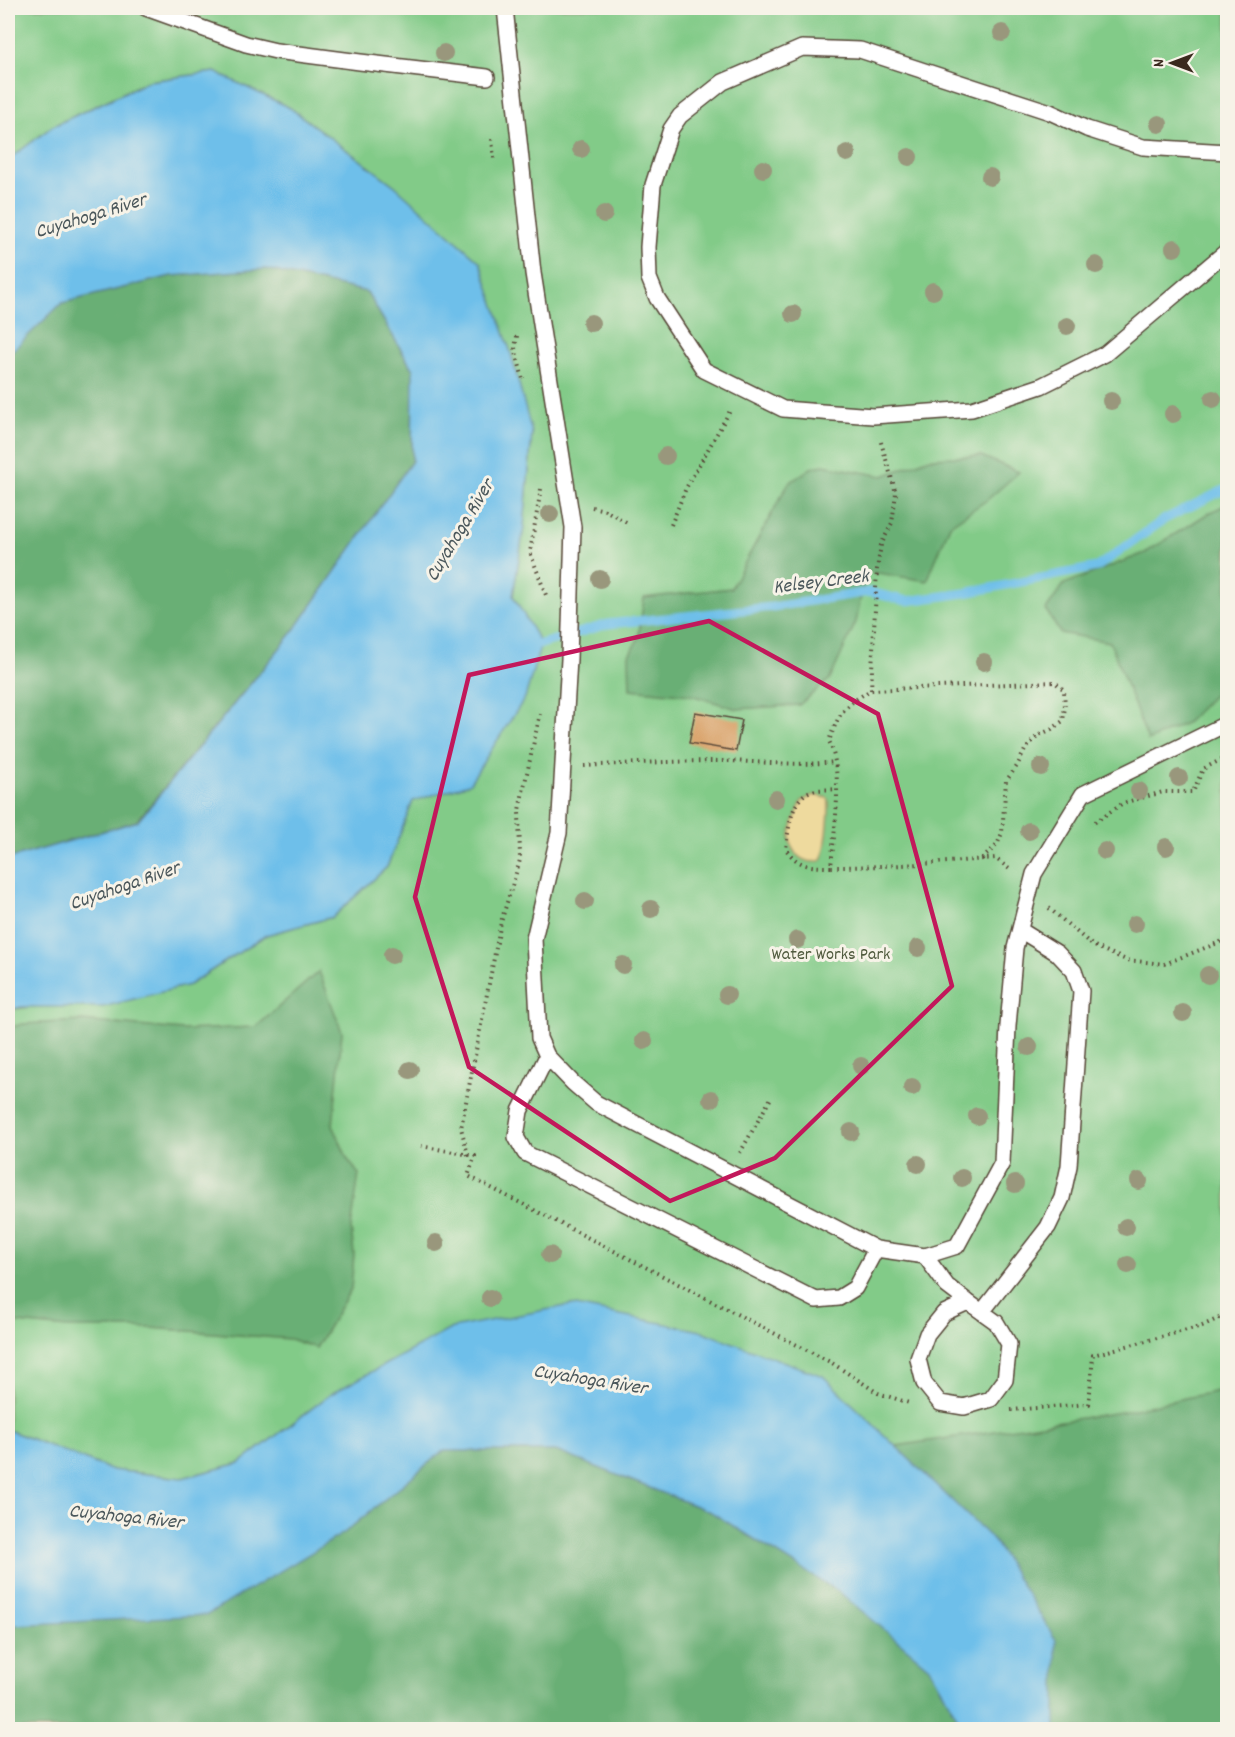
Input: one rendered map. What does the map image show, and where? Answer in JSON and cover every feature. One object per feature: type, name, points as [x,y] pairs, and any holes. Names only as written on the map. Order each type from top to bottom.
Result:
[{"type":"lane","points":[[146,8],[246,44],[276,51],[487,77]]},
{"type":"lane","points":[[505,8],[533,273],[573,527],[571,622],[559,833],[534,939],[539,1038],[547,1056],[573,1083],[596,1103],[876,1249],[925,1256],[957,1246],[1002,1163],[1008,1026],[1015,948],[1034,874],[1083,794],[1227,723]]},
{"type":"lane","points":[[1227,152],[1143,147],[1087,129],[1050,112],[860,50],[802,48],[723,82],[680,116],[671,129],[653,184],[648,247],[649,278],[657,298],[704,370],[783,409],[873,416],[972,410],[1041,386],[1104,354],[1227,250]]},
{"type":"lane","points":[[982,1312],[1048,1227],[1062,1197],[1069,1166],[1081,991],[1074,971],[1057,953],[1020,930]]},
{"type":"lane","points":[[547,1056],[520,1111],[516,1137],[525,1153],[816,1300],[839,1298],[855,1288],[876,1249]]},
{"type":"lane","points":[[925,1256],[947,1286],[996,1322],[1009,1344],[1005,1380],[991,1399],[964,1407],[940,1402],[924,1383],[918,1359],[927,1334],[944,1313],[968,1302]]},
{"type":"path","points":[[671,525],[686,488],[743,389]]},
{"type":"path","points":[[871,690],[876,628],[877,569],[881,545],[892,523],[896,493],[873,416]]},
{"type":"path","points":[[570,506],[605,510],[628,523]]},
{"type":"path","points":[[831,867],[838,775],[834,752],[829,741],[836,720],[850,702],[871,690],[1055,682],[1064,690],[1063,721],[1037,736],[1025,750],[1006,781],[1002,833],[997,845],[982,859]]},
{"type":"path","points":[[468,1155],[461,1128],[501,922],[520,860],[519,810],[542,706]]},
{"type":"path","points":[[1091,825],[1123,803],[1162,792],[1193,792],[1203,769],[1227,756]]},
{"type":"path","points":[[576,766],[686,761],[790,765],[835,762]]},
{"type":"path","points":[[836,789],[810,791],[803,795],[796,804],[786,849],[794,860],[804,865],[831,867],[887,866],[995,858],[1007,866],[1030,891]]},
{"type":"path","points":[[1051,898],[1048,906],[1092,945],[1126,960],[1164,964],[1227,939]]},
{"type":"path","points":[[729,1172],[772,1096]]},
{"type":"highlighted area","points":[[709,621],[878,714],[952,986],[775,1158],[670,1201],[469,1067],[415,897],[469,675]]},
{"type":"green space","name":"Water Works Park","points":[[8,8],[1227,8],[1227,1706],[331,1394],[240,1463],[182,1478],[112,1470],[8,1430],[8,1010],[189,985],[266,935],[333,917],[387,867],[413,801],[469,784],[540,644],[513,596],[524,527],[532,433],[395,186],[290,108],[215,72],[148,81],[53,126],[8,160]]},
{"type":"green space","points":[[8,247],[62,303],[171,276],[266,269],[367,292],[413,370],[412,461],[294,631],[137,821],[8,859]]},
{"type":"green space","points":[[981,456],[1019,472],[987,500],[950,525],[927,581],[866,571],[856,622],[830,679],[799,705],[737,709],[691,695],[630,689],[629,655],[638,639],[644,598],[731,588],[788,484],[811,468],[823,465],[883,476],[930,458]]},
{"type":"green space","points":[[1227,504],[1227,681],[1186,723],[1148,741],[1110,642],[1060,633],[1046,610],[1064,584],[1145,553]]},
{"type":"green space","points":[[319,971],[342,1032],[333,1125],[348,1160],[359,1174],[351,1228],[354,1254],[351,1289],[316,1348],[290,1339],[151,1328],[67,1328],[8,1322],[8,1028],[23,1024],[82,1021],[183,1030],[256,1027]]},
{"type":"green space","points":[[1227,1389],[1227,1729],[8,1729],[8,1623],[344,1533],[443,1451],[556,1451],[711,1512],[896,1446],[1121,1412]]},
{"type":"sand","points":[[813,795],[828,798],[828,828],[822,860],[810,861],[796,854],[790,837],[802,801]]},
{"type":"water","name":"Cuyahoga River","points":[[215,72],[290,108],[395,186],[480,262],[510,350],[532,433],[524,527],[513,596],[541,644],[525,698],[469,784],[413,801],[387,867],[333,917],[266,935],[189,985],[103,1007],[22,1007],[8,1010],[8,859],[138,821],[294,631],[412,461],[413,370],[367,292],[266,269],[171,276],[62,303],[8,355],[8,160],[53,126],[149,81]]},
{"type":"water","name":"Cuyahoga River","points":[[571,1305],[701,1331],[823,1376],[994,1541],[1056,1640],[1056,1729],[964,1729],[929,1667],[839,1592],[711,1512],[556,1451],[443,1451],[344,1533],[207,1615],[14,1625],[8,1632],[8,1430],[112,1470],[182,1478],[240,1463],[331,1394],[452,1328]]},
{"type":"building","points":[[695,712],[742,720],[736,751],[689,743]]},
{"type":"waterway","name":"Kelsey Creek","points":[[541,644],[608,624],[772,607],[869,592],[907,601],[965,593],[1097,567],[1165,519],[1228,488]]}]
